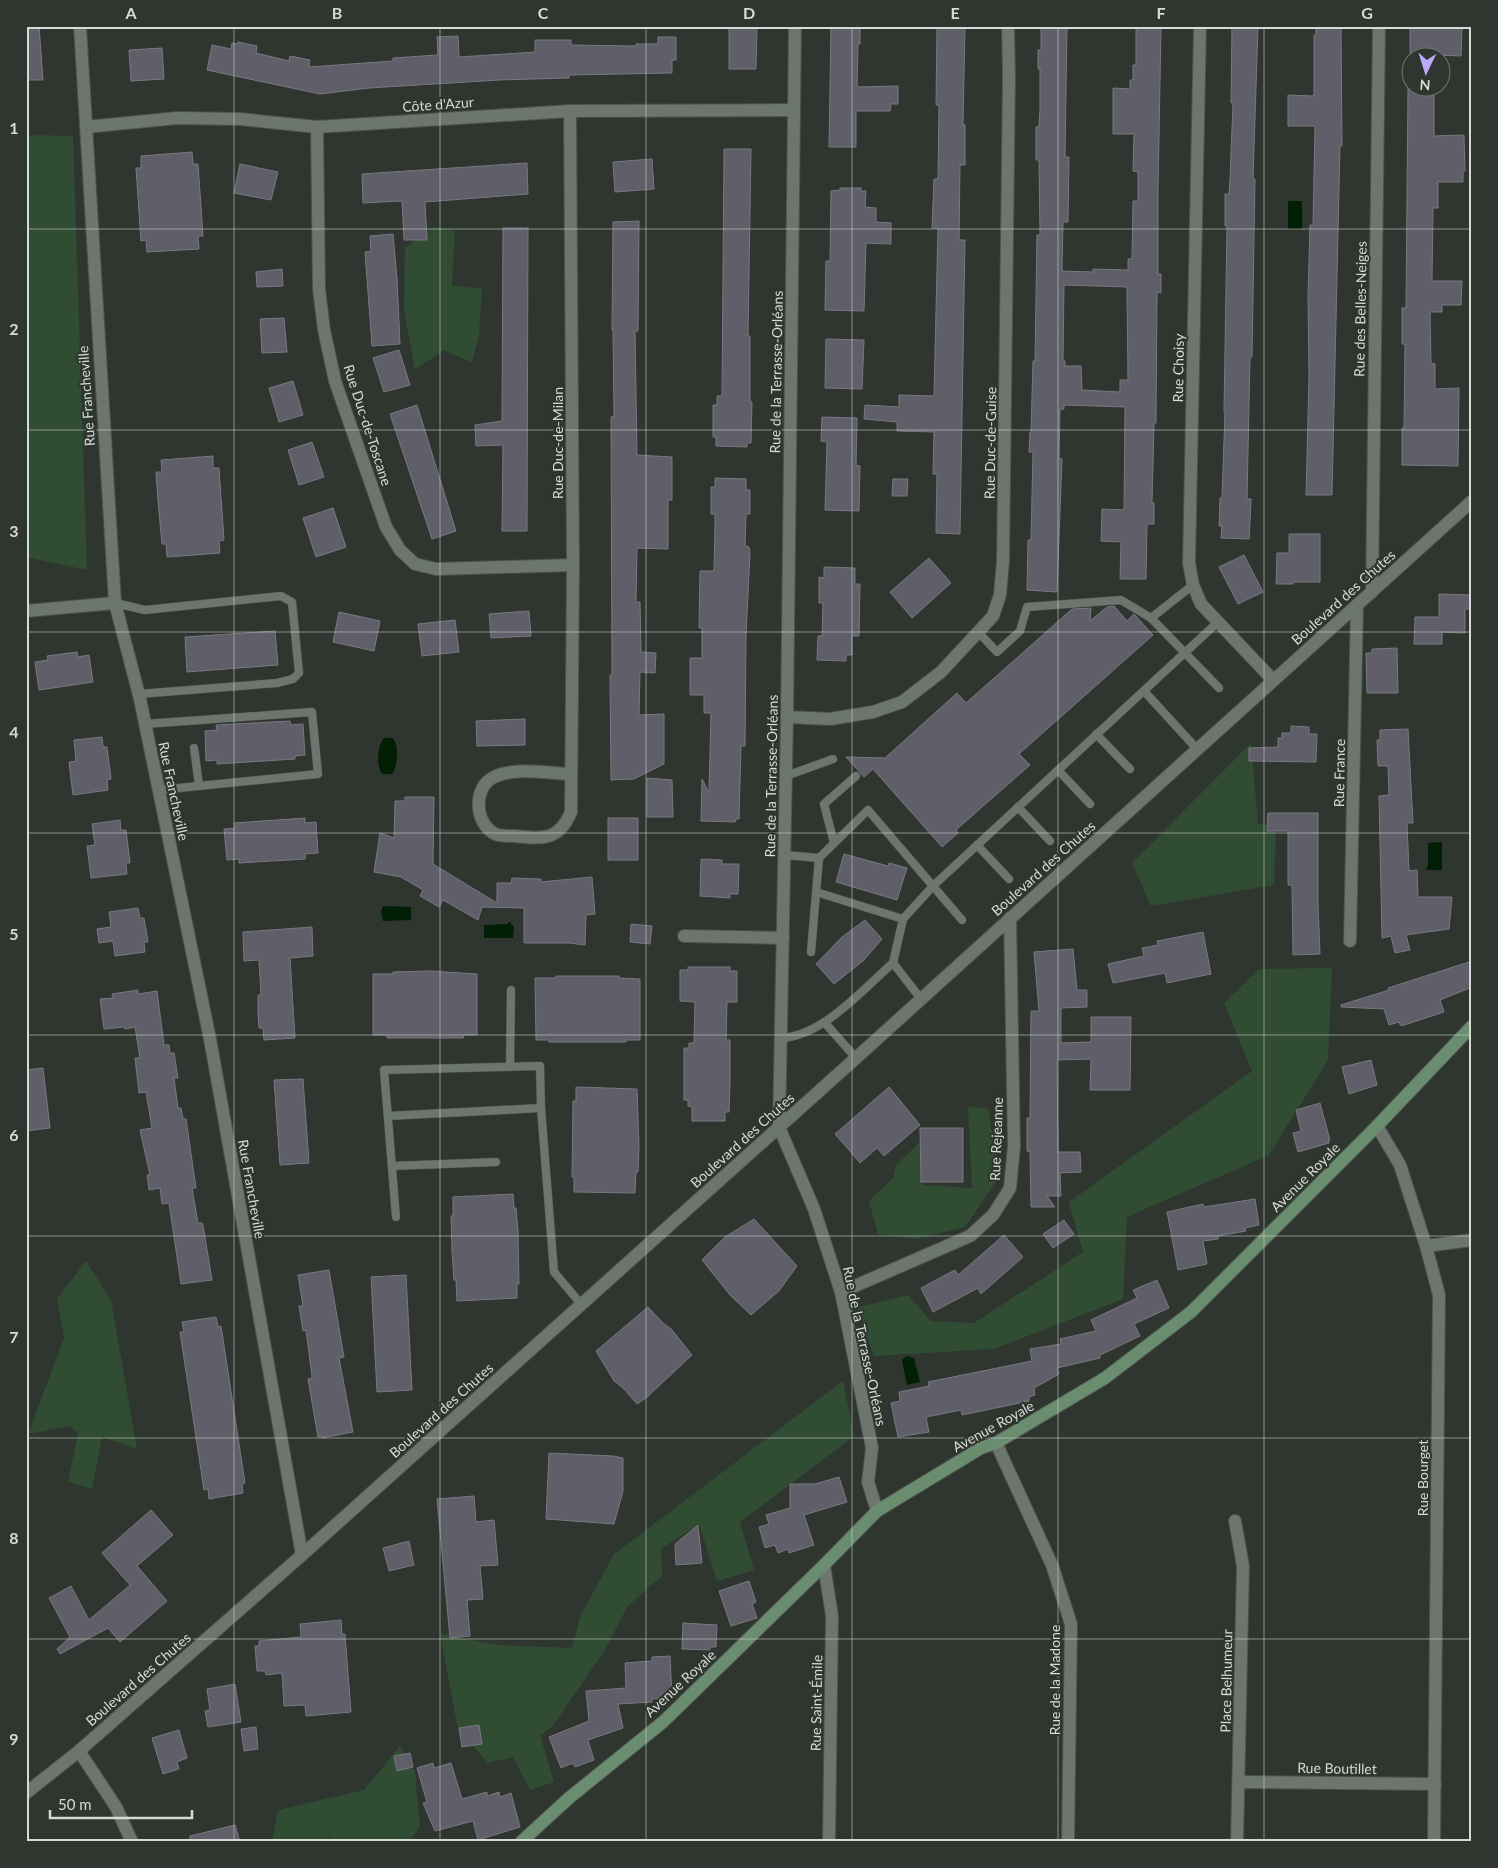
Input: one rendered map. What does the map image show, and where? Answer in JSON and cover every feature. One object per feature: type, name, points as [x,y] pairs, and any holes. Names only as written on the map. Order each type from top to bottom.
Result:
[{"type":"main road","name":"Avenue Royale","points":[[521,1842],[569,1798],[663,1722],[877,1511],[981,1448],[996,1443],[1105,1378],[1191,1312],[1377,1126],[1472,1026]]},
{"type":"street","name":"Rue Francheville","points":[[80,26],[115,603],[139,694],[210,1038],[302,1555]]},
{"type":"street","name":"Rue de la Terrasse-Orléans","points":[[796,26],[793,110],[787,717],[778,1127],[814,1209],[841,1292],[872,1448],[868,1482],[877,1511]]},
{"type":"street","name":"Rue Duc-de-Guise","points":[[787,717],[830,719],[873,712],[902,702],[941,672],[979,633],[992,616],[1000,595],[1003,561],[1008,26]]},
{"type":"street","name":"Rue Choisy","points":[[1200,26],[1189,553],[1193,585],[1201,604],[1273,680]]},
{"type":"street","name":"Rue des Belles-Neiges","points":[[1372,592],[1379,26]]},
{"type":"street","name":"Côte d'Azur","points":[[86,127],[177,118],[240,119],[317,126],[570,111],[793,110]]},
{"type":"street","name":"Rue Duc-de-Milan","points":[[570,111],[573,565],[571,812],[566,824],[556,833],[541,838],[495,834],[483,823],[478,798],[483,785],[494,777],[522,772],[571,774]]},
{"type":"street","name":"Rue Duc-de-Toscane","points":[[317,126],[319,289],[324,330],[335,381],[386,527],[400,550],[415,564],[436,569],[573,565]]},
{"type":"street","name":"Boulevard des Chutes","points":[[26,1793],[79,1751],[302,1555],[856,1058],[1472,501]]},
{"type":"street","points":[[26,611],[115,603]]},
{"type":"street","name":"Rue France","points":[[1350,941],[1357,605]]},
{"type":"street","name":"Rue Rejeanne","points":[[841,1292],[970,1236],[993,1215],[1010,1188],[1014,1146],[1010,918]]},
{"type":"street","points":[[684,936],[783,938]]},
{"type":"street","name":"Rue Bourget","points":[[1377,1126],[1400,1165],[1426,1246],[1439,1296],[1434,1842]]},
{"type":"street","points":[[1426,1246],[1472,1240]]},
{"type":"street","name":"Rue de la Madone","points":[[996,1443],[1052,1565],[1071,1624],[1068,1842]]},
{"type":"street","name":"Place Belhumeur","points":[[1235,1521],[1243,1566],[1237,1842]]},
{"type":"street","name":"Rue Saint-Émile","points":[[824,1565],[832,1616],[829,1842]]},
{"type":"street","points":[[79,1751],[116,1807],[132,1842]]},
{"type":"street","name":"Rue Boutillet","points":[[1239,1782],[1435,1784]]},
{"type":"lane","points":[[1151,618],[1193,585]]},
{"type":"lane","points":[[115,603],[145,610],[281,596],[292,602],[299,673],[293,678],[277,683],[139,694]]},
{"type":"lane","points":[[979,633],[998,652],[1020,632],[1027,607],[1122,600],[1151,618],[1219,688]]},
{"type":"lane","points":[[781,1038],[793,1037],[825,1023],[893,963],[903,919],[933,886],[1218,622]]},
{"type":"lane","points":[[1144,690],[1197,749]]},
{"type":"lane","points":[[145,724],[312,712],[318,774],[159,790]]},
{"type":"lane","points":[[1096,734],[1130,769]]},
{"type":"lane","points":[[194,748],[199,786]]},
{"type":"lane","points":[[786,776],[832,759]]},
{"type":"lane","points":[[1058,770],[1090,804]]},
{"type":"lane","points":[[834,843],[824,804],[856,776]]},
{"type":"lane","points":[[1018,807],[1050,840]]},
{"type":"lane","points":[[811,952],[819,858],[868,810],[962,920]]},
{"type":"lane","points":[[977,845],[1008,879]]},
{"type":"lane","points":[[784,855],[819,858]]},
{"type":"lane","points":[[816,892],[903,919]]},
{"type":"lane","points":[[893,963],[921,999]]},
{"type":"lane","points":[[510,1067],[511,990]]},
{"type":"lane","points":[[825,1023],[856,1058]]},
{"type":"lane","points":[[396,1217],[384,1070],[540,1066],[541,1108],[554,1272],[581,1304]]},
{"type":"lane","points":[[388,1116],[541,1108]]},
{"type":"lane","points":[[392,1166],[496,1162]]},
{"type":"shaded area","points":[[26,135],[73,136],[87,570],[26,557]]},
{"type":"shaded area","points":[[1288,201],[1302,201],[1302,229],[1288,229]]},
{"type":"shaded area","points":[[434,227],[455,231],[452,285],[482,289],[479,334],[472,363],[444,350],[415,370],[404,310],[405,248]]},
{"type":"shaded area","points":[[384,738],[393,738],[396,746],[397,761],[392,774],[382,774],[378,761],[379,751]]},
{"type":"shaded area","points":[[1251,743],[1258,824],[1276,825],[1274,885],[1151,906],[1132,863]]},
{"type":"shaded area","points":[[1442,842],[1442,870],[1426,870],[1428,865],[1428,843]]},
{"type":"shaded area","points":[[383,906],[411,907],[411,920],[383,921],[381,911]]},
{"type":"shaded area","points":[[508,922],[514,927],[513,938],[484,938],[484,925],[508,924]]},
{"type":"shaded area","points":[[1332,968],[1328,1060],[1269,1155],[1127,1217],[1123,1299],[994,1349],[874,1356],[856,1308],[908,1295],[931,1321],[974,1323],[1083,1252],[1069,1202],[1252,1071],[1224,1003],[1259,969]]},
{"type":"shaded area","points":[[968,1106],[988,1109],[1000,1176],[965,1227],[916,1239],[878,1234],[869,1201],[893,1178],[896,1165],[920,1142],[923,1185],[972,1188]]},
{"type":"shaded area","points":[[86,1261],[111,1300],[137,1449],[102,1437],[92,1489],[68,1482],[78,1433],[70,1426],[28,1434],[64,1338],[57,1299]]},
{"type":"shaded area","points":[[907,1356],[914,1358],[920,1382],[907,1385],[902,1360]]},
{"type":"shaded area","points":[[843,1381],[854,1436],[740,1522],[754,1570],[717,1581],[699,1524],[661,1549],[662,1576],[627,1607],[605,1650],[552,1727],[540,1735],[554,1782],[530,1790],[513,1757],[488,1763],[458,1729],[440,1634],[498,1645],[572,1648],[580,1617],[614,1554]]},
{"type":"shaded area","points":[[400,1746],[415,1772],[420,1827],[408,1842],[333,1842],[329,1837],[325,1842],[272,1842],[278,1810],[364,1790]]},
{"type":"building","points":[[26,26],[39,26],[43,80],[26,80]]},
{"type":"building","points":[[729,26],[757,26],[756,69],[729,69]]},
{"type":"building","points":[[831,26],[860,26],[857,87],[898,86],[898,104],[891,104],[890,111],[856,111],[856,147],[829,147]]},
{"type":"building","points":[[937,26],[965,26],[963,125],[965,125],[965,165],[960,165],[959,240],[965,240],[960,534],[936,533],[937,474],[933,474],[934,432],[897,431],[897,422],[864,419],[865,405],[899,407],[899,395],[934,396],[938,228],[932,228],[934,179],[938,179],[939,105],[936,105]]},
{"type":"building","points":[[1041,26],[1067,26],[1065,157],[1069,157],[1068,222],[1063,222],[1062,271],[1093,272],[1093,269],[1128,270],[1128,259],[1132,259],[1133,201],[1138,201],[1138,172],[1133,171],[1134,134],[1113,134],[1113,88],[1130,89],[1130,80],[1133,80],[1133,65],[1136,65],[1136,26],[1161,26],[1158,274],[1161,274],[1161,293],[1157,292],[1156,423],[1154,423],[1152,503],[1154,503],[1154,524],[1147,524],[1146,579],[1120,579],[1121,542],[1101,541],[1102,509],[1124,510],[1125,407],[1064,405],[1064,409],[1060,409],[1059,459],[1062,459],[1057,592],[1027,590],[1028,540],[1031,540],[1033,452],[1029,452],[1033,361],[1035,361],[1037,235],[1040,235],[1039,160],[1036,160],[1036,127],[1039,127],[1040,109],[1038,50],[1041,50]],"holes":[[[1064,285],[1127,287],[1128,380],[1120,380],[1120,392],[1082,390],[1081,366],[1065,366],[1065,361],[1063,361]]]},
{"type":"building","points":[[1232,26],[1258,26],[1253,179],[1255,179],[1252,357],[1250,357],[1247,499],[1251,499],[1249,539],[1221,538],[1222,526],[1219,526],[1220,498],[1222,498],[1225,412],[1227,226],[1225,226],[1225,194],[1229,194],[1230,179],[1233,103],[1231,103]]},
{"type":"building","points":[[1316,26],[1341,26],[1342,146],[1340,145],[1332,495],[1306,495],[1309,377],[1308,295],[1310,225],[1313,225],[1315,126],[1288,126],[1288,95],[1314,96],[1314,35],[1316,35]]},
{"type":"building","points":[[1410,26],[1462,27],[1461,56],[1450,56],[1450,48],[1410,48]]},
{"type":"building","points":[[458,36],[459,57],[535,52],[535,40],[571,40],[571,45],[636,46],[636,44],[658,44],[658,37],[676,37],[676,60],[672,60],[672,73],[569,75],[569,78],[369,88],[320,94],[207,70],[212,45],[231,49],[232,43],[238,44],[238,42],[257,46],[256,53],[289,61],[290,56],[310,60],[309,67],[393,61],[393,58],[438,55],[437,37]]},
{"type":"building","points":[[162,48],[164,79],[131,81],[129,50]]},
{"type":"building","points":[[1408,98],[1434,98],[1434,136],[1464,135],[1465,171],[1463,171],[1463,182],[1438,182],[1438,208],[1433,208],[1432,281],[1462,281],[1461,305],[1442,305],[1442,312],[1430,312],[1431,363],[1435,364],[1435,389],[1459,388],[1458,466],[1402,465],[1405,344],[1402,344],[1402,308],[1406,308]]},
{"type":"building","points":[[724,149],[751,149],[748,336],[750,336],[750,401],[752,402],[751,443],[747,443],[747,447],[716,446],[716,437],[713,437],[713,405],[717,405],[717,396],[722,396]]},
{"type":"building","points":[[192,152],[193,164],[198,164],[203,236],[198,236],[199,249],[147,252],[146,240],[141,241],[136,168],[141,168],[141,156]]},
{"type":"building","points":[[652,159],[654,189],[615,192],[613,162]]},
{"type":"building","points":[[527,163],[528,194],[425,202],[427,240],[404,240],[402,201],[363,203],[362,174]]},
{"type":"building","points":[[240,164],[278,172],[271,200],[234,193]]},
{"type":"building","points":[[840,188],[861,188],[861,191],[866,191],[865,207],[876,208],[876,222],[891,223],[891,244],[866,243],[864,311],[825,310],[826,261],[830,261],[831,191],[840,190]]},
{"type":"building","points":[[639,221],[638,331],[635,331],[637,455],[672,457],[672,500],[668,500],[668,549],[637,548],[636,602],[640,602],[641,652],[656,653],[655,673],[640,672],[639,715],[664,714],[664,764],[634,779],[611,780],[611,417],[614,417],[612,330],[613,222]]},
{"type":"building","points":[[503,228],[528,228],[527,531],[502,531],[503,445],[476,446],[475,425],[502,421]]},
{"type":"building","points":[[393,234],[400,344],[372,346],[365,252],[371,251],[370,236]]},
{"type":"building","points":[[282,269],[283,286],[257,287],[256,272]]},
{"type":"building","points":[[284,318],[287,352],[262,353],[260,319]]},
{"type":"building","points":[[826,339],[864,340],[862,389],[825,388]]},
{"type":"building","points":[[399,350],[410,385],[384,392],[373,358]]},
{"type":"building","points":[[293,381],[303,415],[279,422],[269,388]]},
{"type":"building","points":[[417,405],[456,531],[432,539],[390,414]]},
{"type":"building","points":[[822,417],[857,418],[856,465],[860,466],[859,511],[825,510],[827,442],[821,441]]},
{"type":"building","points":[[312,442],[324,477],[299,485],[288,450]]},
{"type":"building","points":[[213,456],[213,468],[219,468],[224,540],[219,541],[220,553],[167,557],[166,544],[162,544],[156,472],[162,472],[161,460]]},
{"type":"building","points":[[715,478],[746,479],[746,490],[750,490],[750,514],[746,514],[745,546],[749,547],[750,553],[746,635],[745,746],[741,746],[739,819],[736,819],[735,822],[701,821],[702,779],[709,793],[711,713],[704,713],[704,695],[690,695],[690,658],[702,658],[702,628],[699,628],[700,571],[714,571],[715,514],[711,514],[711,487],[715,487]]},
{"type":"building","points":[[893,479],[908,479],[907,496],[892,496]]},
{"type":"building","points":[[333,508],[346,547],[316,557],[303,518]]},
{"type":"building","points":[[1289,534],[1320,534],[1320,582],[1276,584],[1277,553],[1289,553]]},
{"type":"building","points":[[1244,555],[1263,592],[1238,604],[1219,567]]},
{"type":"building","points":[[929,558],[951,583],[912,618],[890,592]]},
{"type":"building","points":[[824,567],[855,568],[855,584],[860,584],[859,636],[852,636],[852,655],[846,655],[846,661],[817,660],[818,636],[822,636],[823,603],[819,603],[819,577],[824,578]]},
{"type":"building","points":[[1439,594],[1472,595],[1472,609],[1465,609],[1465,633],[1442,632],[1442,644],[1414,644],[1415,617],[1439,617]]},
{"type":"building","points":[[1114,606],[1127,621],[1134,614],[1153,635],[1019,754],[1030,765],[956,830],[958,833],[942,847],[873,769],[864,777],[846,757],[885,758],[957,693],[966,703],[1072,609],[1091,608],[1090,621],[1107,607]]},
{"type":"building","points":[[529,611],[531,636],[491,638],[489,614]]},
{"type":"building","points":[[339,612],[380,621],[374,651],[333,642]]},
{"type":"building","points":[[455,620],[459,652],[422,656],[418,624]]},
{"type":"building","points":[[275,631],[278,665],[187,672],[185,637]]},
{"type":"building","points":[[1397,648],[1398,693],[1367,693],[1366,653],[1372,653],[1372,649]]},
{"type":"building","points":[[77,652],[78,657],[89,655],[93,682],[39,690],[35,662],[48,660],[47,656]]},
{"type":"building","points":[[525,719],[525,745],[477,746],[476,721]]},
{"type":"building","points":[[290,721],[291,725],[303,724],[305,755],[295,756],[295,759],[217,764],[217,760],[206,761],[205,731],[217,730],[216,725]]},
{"type":"building","points":[[1291,726],[1309,727],[1309,734],[1317,734],[1316,762],[1249,761],[1249,748],[1278,747],[1278,738],[1282,738],[1282,733],[1291,733]]},
{"type":"building","points":[[1408,729],[1413,823],[1407,823],[1409,871],[1417,870],[1418,897],[1452,897],[1449,929],[1406,935],[1410,950],[1395,953],[1391,936],[1382,938],[1379,796],[1389,795],[1388,766],[1378,766],[1377,740],[1380,740],[1380,730]]},
{"type":"building","points":[[102,737],[103,747],[107,747],[111,779],[107,780],[108,790],[73,795],[69,762],[76,761],[74,740]]},
{"type":"building","points":[[647,778],[672,780],[673,817],[647,817]]},
{"type":"building","points":[[405,797],[434,797],[433,864],[497,903],[497,883],[511,883],[512,878],[541,879],[541,882],[592,877],[595,914],[586,915],[585,945],[524,943],[524,908],[482,907],[478,920],[443,900],[439,907],[420,896],[423,890],[401,877],[374,872],[380,833],[394,838],[395,801],[405,801]]},
{"type":"building","points":[[1268,813],[1318,813],[1320,954],[1293,955],[1292,885],[1288,885],[1288,831],[1267,831]]},
{"type":"building","points":[[305,818],[305,823],[316,822],[318,853],[305,854],[305,859],[239,863],[239,859],[227,860],[224,829],[235,828],[234,823]]},
{"type":"building","points":[[608,818],[638,818],[638,860],[608,860]]},
{"type":"building","points":[[120,820],[121,830],[126,830],[130,863],[126,863],[127,874],[91,878],[87,846],[95,845],[92,824]]},
{"type":"building","points":[[844,854],[888,866],[889,863],[907,868],[897,900],[836,882]]},
{"type":"building","points":[[701,859],[722,860],[722,864],[739,864],[738,894],[730,894],[730,898],[700,896]]},
{"type":"building","points":[[138,908],[140,918],[144,918],[148,942],[144,942],[145,952],[115,956],[113,941],[99,943],[97,929],[111,927],[109,912]]},
{"type":"building","points":[[865,920],[882,939],[864,960],[834,984],[816,964],[842,937]]},
{"type":"building","points":[[631,924],[652,926],[650,944],[630,942]]},
{"type":"building","points":[[312,927],[313,956],[290,958],[295,1038],[264,1040],[263,1028],[259,1028],[258,1014],[258,995],[261,995],[259,960],[244,961],[243,932]]},
{"type":"building","points":[[1203,932],[1211,974],[1167,983],[1165,973],[1113,983],[1108,964],[1144,956],[1142,948],[1158,945],[1157,941]]},
{"type":"building","points":[[1073,949],[1077,990],[1087,990],[1087,1007],[1061,1008],[1061,1043],[1091,1042],[1091,1017],[1131,1017],[1130,1090],[1090,1090],[1091,1059],[1057,1060],[1058,1152],[1080,1152],[1081,1172],[1060,1173],[1061,1196],[1047,1196],[1055,1207],[1031,1207],[1030,1151],[1027,1151],[1027,1118],[1030,1118],[1031,1011],[1039,1011],[1034,952]]},
{"type":"building","points":[[1472,961],[1472,987],[1440,1000],[1444,1012],[1401,1026],[1399,1022],[1389,1025],[1384,1009],[1341,1007],[1341,1005],[1389,990],[1388,988]]},
{"type":"building","points":[[688,967],[730,967],[730,971],[737,971],[737,1002],[727,1002],[726,1040],[730,1040],[730,1085],[729,1112],[725,1112],[725,1121],[692,1121],[692,1107],[688,1106],[688,1100],[684,1100],[684,1048],[689,1048],[689,1043],[694,1043],[695,1002],[680,1001],[680,970],[688,970]]},
{"type":"building","points":[[431,971],[477,974],[477,1035],[464,1035],[463,1038],[387,1038],[387,1035],[373,1035],[373,974]]},
{"type":"building","points":[[556,976],[619,976],[619,978],[640,979],[640,1040],[626,1040],[626,1042],[549,1042],[549,1040],[536,1040],[535,978],[556,978]]},
{"type":"building","points":[[138,990],[138,994],[157,991],[164,1045],[169,1045],[170,1053],[174,1053],[178,1078],[174,1078],[178,1108],[181,1108],[183,1119],[186,1119],[196,1188],[192,1188],[198,1223],[203,1225],[212,1280],[181,1284],[169,1203],[162,1204],[160,1188],[149,1190],[147,1175],[150,1175],[140,1130],[152,1128],[146,1092],[139,1093],[135,1058],[140,1058],[135,1027],[104,1029],[100,999],[113,998],[112,994]]},
{"type":"building","points":[[1371,1060],[1377,1085],[1349,1094],[1342,1067]]},
{"type":"building","points":[[43,1068],[50,1128],[26,1131],[26,1070]]},
{"type":"building","points":[[303,1079],[309,1163],[280,1165],[274,1080]]},
{"type":"building","points":[[576,1087],[637,1089],[639,1146],[635,1193],[574,1192],[574,1178],[572,1177],[573,1101],[576,1101]]},
{"type":"building","points":[[889,1087],[920,1125],[884,1156],[877,1148],[860,1163],[835,1134]]},
{"type":"building","points":[[1320,1103],[1330,1140],[1328,1140],[1329,1143],[1298,1152],[1293,1133],[1301,1131],[1296,1110]]},
{"type":"building","points":[[920,1128],[963,1128],[963,1182],[921,1182]]},
{"type":"building","points":[[513,1194],[518,1231],[519,1284],[517,1284],[517,1298],[457,1301],[452,1251],[451,1216],[453,1216],[453,1197]]},
{"type":"building","points":[[1255,1199],[1259,1225],[1245,1228],[1246,1231],[1218,1236],[1218,1239],[1203,1241],[1207,1264],[1178,1270],[1167,1212],[1203,1204],[1204,1207]]},
{"type":"building","points":[[754,1219],[797,1266],[779,1291],[751,1315],[730,1295],[702,1260],[725,1237]]},
{"type":"building","points":[[1064,1220],[1074,1234],[1053,1248],[1043,1234]]},
{"type":"building","points":[[1004,1235],[1023,1257],[981,1294],[978,1288],[933,1312],[921,1288],[955,1270],[958,1275]]},
{"type":"building","points":[[329,1270],[344,1357],[339,1358],[353,1432],[322,1438],[321,1436],[318,1437],[308,1379],[312,1378],[312,1376],[306,1330],[303,1331],[299,1306],[303,1306],[298,1275]]},
{"type":"building","points":[[406,1275],[412,1390],[377,1392],[371,1277]]},
{"type":"building","points":[[1157,1280],[1169,1308],[1134,1324],[1140,1336],[1100,1355],[1100,1358],[1057,1368],[1059,1374],[1034,1388],[1035,1395],[1029,1397],[1029,1401],[962,1415],[961,1410],[926,1417],[929,1432],[898,1437],[891,1403],[900,1401],[899,1392],[929,1386],[928,1382],[1032,1361],[1030,1349],[1061,1344],[1060,1339],[1096,1331],[1091,1320],[1137,1298],[1133,1290]]},
{"type":"building","points":[[648,1307],[672,1330],[692,1355],[646,1398],[637,1404],[614,1381],[596,1351]]},
{"type":"building","points":[[216,1317],[218,1327],[221,1326],[245,1483],[242,1484],[243,1493],[209,1499],[208,1489],[204,1490],[180,1332],[184,1332],[182,1322]]},
{"type":"building","points":[[549,1453],[623,1458],[623,1491],[614,1524],[546,1519]]},
{"type":"building","points":[[839,1477],[847,1502],[804,1515],[814,1545],[789,1553],[788,1549],[778,1553],[775,1545],[765,1548],[759,1527],[769,1524],[766,1515],[790,1508],[790,1484],[815,1484]]},
{"type":"building","points":[[474,1496],[476,1522],[494,1520],[498,1565],[480,1566],[483,1599],[467,1600],[470,1636],[450,1638],[437,1499]]},
{"type":"building","points":[[151,1510],[173,1535],[137,1566],[167,1601],[120,1642],[108,1628],[60,1654],[57,1649],[70,1637],[49,1598],[71,1586],[89,1620],[130,1585],[102,1553]]},
{"type":"building","points":[[698,1525],[702,1563],[676,1565],[675,1544]]},
{"type":"building","points":[[409,1541],[414,1565],[389,1571],[383,1548]]},
{"type":"building","points":[[749,1581],[756,1602],[752,1604],[757,1618],[731,1626],[719,1591]]},
{"type":"building","points":[[341,1620],[342,1634],[345,1634],[351,1712],[306,1716],[305,1705],[284,1706],[282,1673],[266,1675],[265,1671],[257,1671],[255,1646],[259,1646],[259,1641],[301,1637],[300,1624]]},
{"type":"building","points":[[683,1623],[717,1625],[716,1647],[710,1647],[710,1650],[682,1649]]},
{"type":"building","points":[[670,1656],[672,1698],[652,1699],[652,1702],[618,1704],[623,1728],[588,1740],[594,1760],[575,1767],[573,1763],[561,1768],[549,1737],[589,1721],[586,1691],[626,1688],[625,1663],[652,1661],[652,1657]]},
{"type":"building","points":[[235,1684],[241,1722],[208,1727],[205,1711],[210,1710],[207,1689]]},
{"type":"building","points":[[479,1725],[482,1744],[462,1747],[459,1728]]},
{"type":"building","points":[[256,1727],[258,1749],[244,1751],[241,1729]]},
{"type":"building","points":[[179,1730],[187,1758],[177,1762],[179,1769],[163,1774],[152,1738]]},
{"type":"building","points":[[410,1753],[413,1767],[397,1771],[394,1756]]},
{"type":"building","points":[[433,1763],[434,1768],[451,1763],[462,1799],[487,1792],[487,1796],[499,1792],[500,1797],[511,1793],[520,1827],[478,1840],[473,1821],[435,1831],[423,1803],[427,1802],[417,1768]]},
{"type":"building","points":[[235,1825],[240,1842],[190,1842],[190,1836]]}]
